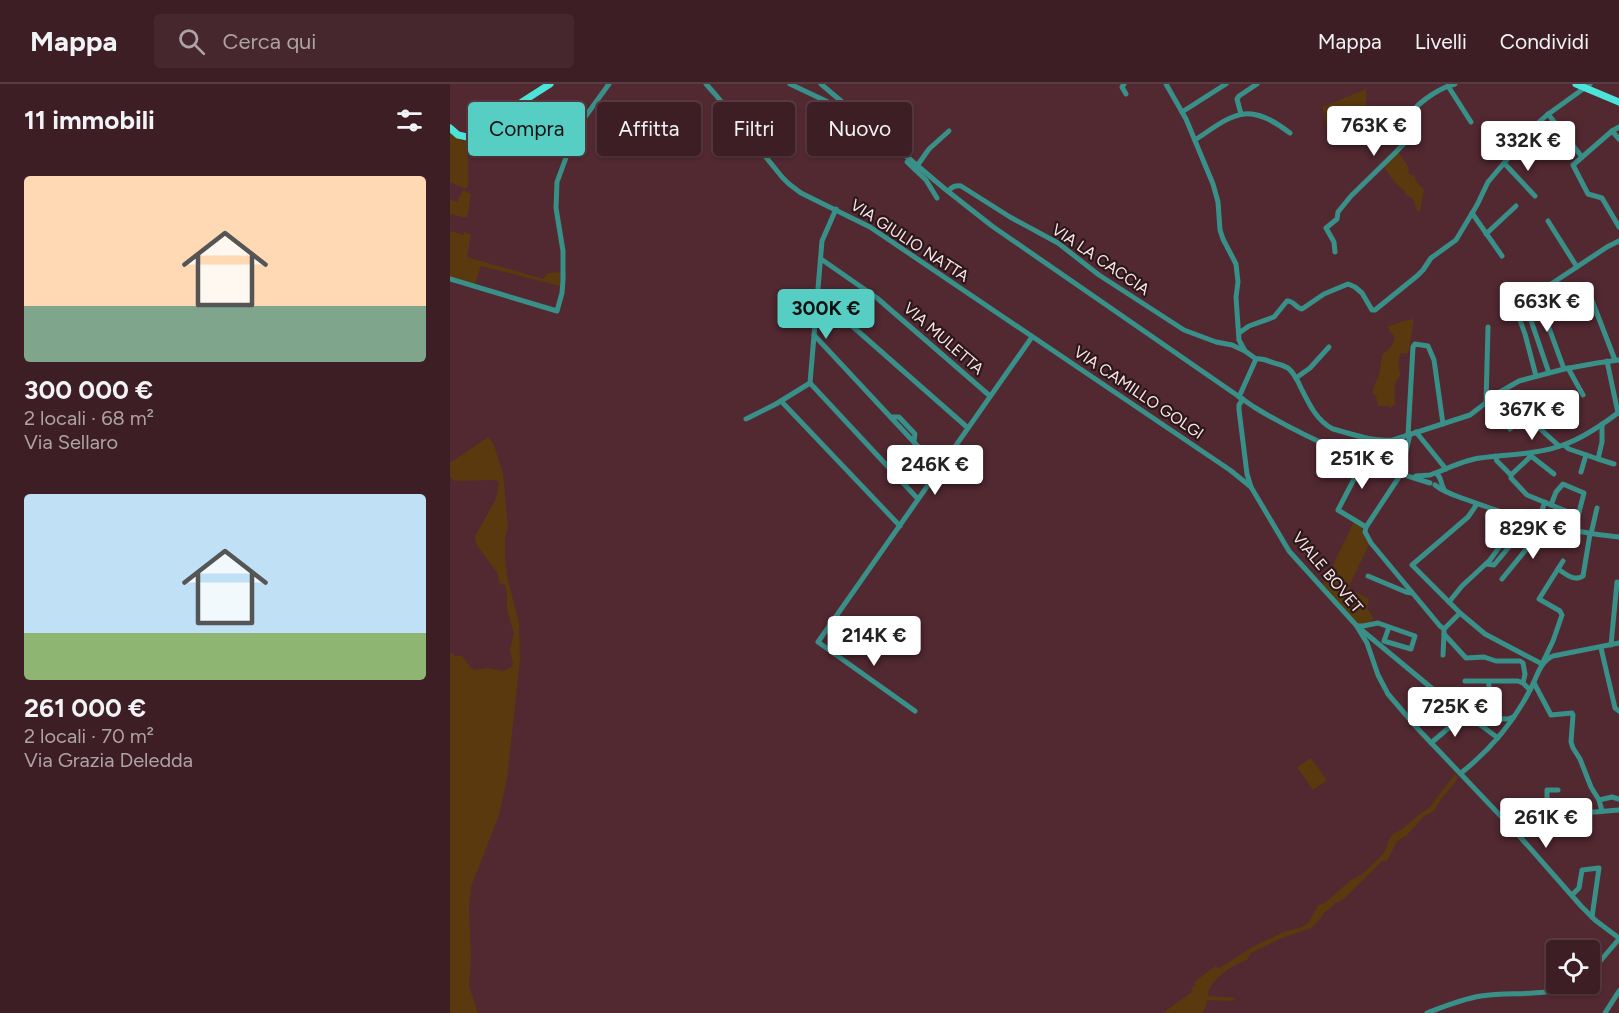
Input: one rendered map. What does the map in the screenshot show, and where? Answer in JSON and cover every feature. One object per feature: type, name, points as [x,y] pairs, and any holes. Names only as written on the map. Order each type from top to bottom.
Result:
[{"type":"main road","points":[[450,128],[458,135],[467,137],[550,84]]},
{"type":"main road","points":[[1576,84],[1588,86],[1619,102]]},
{"type":"street","points":[[450,279],[557,311],[562,293],[563,251],[556,207],[557,182],[577,128],[609,84]]},
{"type":"street","name":"VIA GIULIO NATTA","points":[[706,84],[789,184],[801,193],[870,227],[1032,337]]},
{"type":"street","points":[[790,84],[845,110],[921,174],[937,198]]},
{"type":"street","points":[[821,84],[992,226],[1241,398],[1300,433],[1401,474],[1437,477]]},
{"type":"street","points":[[1124,84],[1122,87],[1126,94]]},
{"type":"street","points":[[1166,84],[1182,112],[1213,184],[1218,202],[1220,230],[1236,264],[1239,340],[1245,351],[1256,359],[1263,359],[1290,369],[1321,421],[1333,429],[1378,440],[1393,440],[1470,416],[1512,384],[1548,373],[1617,360],[1586,285]]},
{"type":"street","points":[[1182,112],[1226,84]]},
{"type":"street","points":[[1241,114],[1237,99],[1257,84]]},
{"type":"street","points":[[1335,252],[1334,243],[1326,228],[1337,219],[1340,208],[1409,138],[1407,122],[1416,107],[1431,95],[1455,84]]},
{"type":"street","points":[[1448,86],[1471,122]]},
{"type":"street","points":[[1239,333],[1248,326],[1274,317],[1287,301],[1302,309],[1324,294],[1348,284],[1359,289],[1372,310],[1375,310],[1404,288],[1420,273],[1431,258],[1456,240],[1488,182],[1523,140],[1548,114],[1588,86]]},
{"type":"street","points":[[1195,140],[1227,118],[1241,114],[1262,115],[1290,133]]},
{"type":"street","points":[[1548,114],[1582,157]]},
{"type":"street","points":[[1619,127],[1574,164],[1575,171],[1588,194],[1601,197],[1605,201],[1619,227]]},
{"type":"street","points":[[917,166],[949,130]]},
{"type":"street","points":[[1612,131],[1619,139]]},
{"type":"street","points":[[1504,163],[1535,196]]},
{"type":"street","name":"VIA LA CACCIA","points":[[948,191],[957,185],[961,186],[1010,217],[1058,243],[1099,275],[1184,330],[1245,351]]},
{"type":"street","points":[[1486,234],[1516,206]]},
{"type":"street","points":[[836,209],[822,241],[810,383],[918,499]]},
{"type":"street","points":[[1472,213],[1502,256]]},
{"type":"street","points":[[1548,221],[1577,267]]},
{"type":"street","points":[[1536,376],[1517,312],[1517,304],[1619,241]]},
{"type":"street","name":"VIA MULETTA","points":[[821,259],[878,298],[990,396]]},
{"type":"street","points":[[1539,292],[1549,328],[1566,369],[1583,395]]},
{"type":"street","points":[[818,296],[968,428]]},
{"type":"street","points":[[1524,300],[1548,373]]},
{"type":"street","points":[[1486,403],[1488,327]]},
{"type":"street","points":[[814,335],[939,469]]},
{"type":"street","points":[[915,711],[818,642],[1032,337]]},
{"type":"street","name":"VIA CAMILLO GOLGI","points":[[1032,337],[1230,470],[1251,487]]},
{"type":"street","points":[[1443,424],[1434,360],[1430,348],[1426,345],[1415,344],[1413,347],[1411,434],[1401,474],[1365,532],[1371,543],[1466,658],[1484,657],[1496,661],[1520,661],[1523,663],[1525,674],[1523,683]]},
{"type":"street","points":[[1296,378],[1310,368],[1329,347]]},
{"type":"street","points":[[1251,487],[1247,474],[1239,405],[1256,359]]},
{"type":"street","points":[[1432,484],[1429,478],[1437,477],[1449,468],[1467,460],[1531,454],[1562,446],[1602,424],[1619,412],[1606,362]]},
{"type":"street","points":[[746,418],[781,401],[810,383]]},
{"type":"street","points":[[1500,392],[1562,446],[1614,464]]},
{"type":"street","points":[[781,401],[900,526]]},
{"type":"street","points":[[1510,429],[1525,415]]},
{"type":"street","points":[[1598,459],[1602,442],[1602,424]]},
{"type":"street","points":[[1411,434],[1449,468]]},
{"type":"street","points":[[1531,454],[1554,474]]},
{"type":"street","points":[[1511,475],[1531,454]]},
{"type":"street","points":[[1581,472],[1586,455]]},
{"type":"street","points":[[1495,456],[1527,495],[1578,516]]},
{"type":"street","points":[[1364,459],[1338,510],[1366,527]]},
{"type":"street","points":[[1230,470],[1235,471],[1242,468],[1246,460]]},
{"type":"street","points":[[1411,476],[1446,492],[1519,519],[1573,531],[1619,537]]},
{"type":"street","points":[[1432,484],[1438,484],[1437,477]]},
{"type":"street","points":[[1437,477],[1446,492]]},
{"type":"street","points":[[1537,524],[1548,503],[1563,484],[1584,493],[1573,531]]},
{"type":"street","name":"VIALE BOVET","points":[[1251,487],[1289,551],[1356,625],[1367,643],[1385,689],[1397,705],[1592,917],[1619,939]]},
{"type":"street","points":[[1477,504],[1468,517],[1412,565],[1485,634],[1542,664]]},
{"type":"street","points":[[1558,569],[1572,578],[1582,578],[1597,508]]},
{"type":"street","points":[[1449,602],[1462,586],[1486,564],[1519,519]]},
{"type":"street","points":[[1502,579],[1546,525]]},
{"type":"street","points":[[1461,773],[1483,755],[1498,738],[1515,716],[1534,683],[1562,615],[1560,611],[1539,599],[1563,561]]},
{"type":"street","points":[[1368,576],[1406,592],[1412,592]]},
{"type":"street","points":[[1611,645],[1616,628],[1617,587]]},
{"type":"street","points":[[1443,656],[1444,632],[1460,612]]},
{"type":"street","points":[[1368,634],[1368,628],[1374,623]]},
{"type":"street","points":[[1356,625],[1360,627],[1378,623],[1415,636],[1411,649],[1384,640],[1389,627]]},
{"type":"street","points":[[1356,625],[1452,705],[1498,738]]},
{"type":"street","points":[[1367,643],[1369,640],[1378,643]]},
{"type":"street","points":[[1542,664],[1547,658],[1553,656],[1619,643]]},
{"type":"street","points":[[1601,648],[1615,708],[1619,711]]},
{"type":"street","points":[[1465,681],[1523,683],[1530,690]]},
{"type":"street","points":[[1488,718],[1490,682]]},
{"type":"street","points":[[1534,683],[1551,715],[1572,712],[1573,748],[1581,759],[1602,811]]},
{"type":"street","points":[[1452,705],[1463,702],[1478,705],[1483,718],[1508,719],[1515,716]]},
{"type":"street","points":[[1431,743],[1465,714]]},
{"type":"street","points":[[1558,790],[1547,790],[1547,811],[1619,810]]},
{"type":"street","points":[[1599,800],[1612,797],[1619,799]]},
{"type":"street","points":[[1572,895],[1580,888],[1582,870],[1599,868],[1592,917]]},
{"type":"street","points":[[1600,961],[1619,939]]},
{"type":"street","points":[[1427,1013],[1481,996],[1546,991]]},
{"type":"street","points":[[1605,1013],[1619,991]]},
{"type":"shaded area","points":[[1366,89],[1366,105],[1352,116],[1338,122],[1328,133],[1322,107]]},
{"type":"shaded area","points":[[450,132],[460,140],[468,142],[468,186],[465,189],[450,182]]},
{"type":"shaded area","points":[[1398,152],[1408,166],[1409,174],[1414,176],[1417,183],[1424,189],[1420,211],[1417,211],[1413,199],[1406,195],[1383,166]]},
{"type":"shaded area","points":[[463,190],[471,194],[467,218],[450,214],[450,199],[457,202]]},
{"type":"shaded area","points":[[450,231],[464,235],[464,232],[471,234],[467,257],[543,279],[548,273],[561,272],[560,286],[481,266],[474,286],[450,279]]},
{"type":"shaded area","points":[[1414,319],[1408,354],[1401,353],[1399,360],[1400,376],[1395,385],[1395,404],[1391,408],[1378,406],[1376,396],[1372,392],[1379,376],[1382,355],[1390,348],[1395,338],[1387,327]]},
{"type":"shaded area","points":[[488,437],[494,445],[503,473],[508,528],[505,537],[505,557],[507,577],[519,623],[520,660],[507,779],[499,815],[471,887],[469,986],[478,1013],[450,1013],[450,653],[462,656],[475,670],[486,668],[504,671],[513,664],[510,649],[514,634],[507,609],[505,585],[499,582],[498,574],[476,544],[475,536],[496,499],[499,482],[495,480],[455,481],[450,476],[450,463]]},
{"type":"shaded area","points":[[1354,522],[1362,527],[1363,535],[1369,545],[1348,588],[1369,599],[1367,608],[1374,619],[1370,623],[1359,625],[1323,585]]},
{"type":"shaded area","points":[[1311,758],[1327,780],[1313,790],[1297,767]]},
{"type":"shaded area","points":[[1455,774],[1458,777],[1434,811],[1424,816],[1407,835],[1397,841],[1387,861],[1382,861],[1345,898],[1323,914],[1311,928],[1282,938],[1251,953],[1247,960],[1222,974],[1212,985],[1208,996],[1237,998],[1231,1001],[1207,1000],[1202,1013],[1163,1013],[1192,992],[1191,989],[1196,985],[1194,982],[1216,966],[1218,969],[1254,946],[1309,922],[1318,905],[1325,903],[1378,859],[1384,853],[1392,835],[1429,808]]}]
